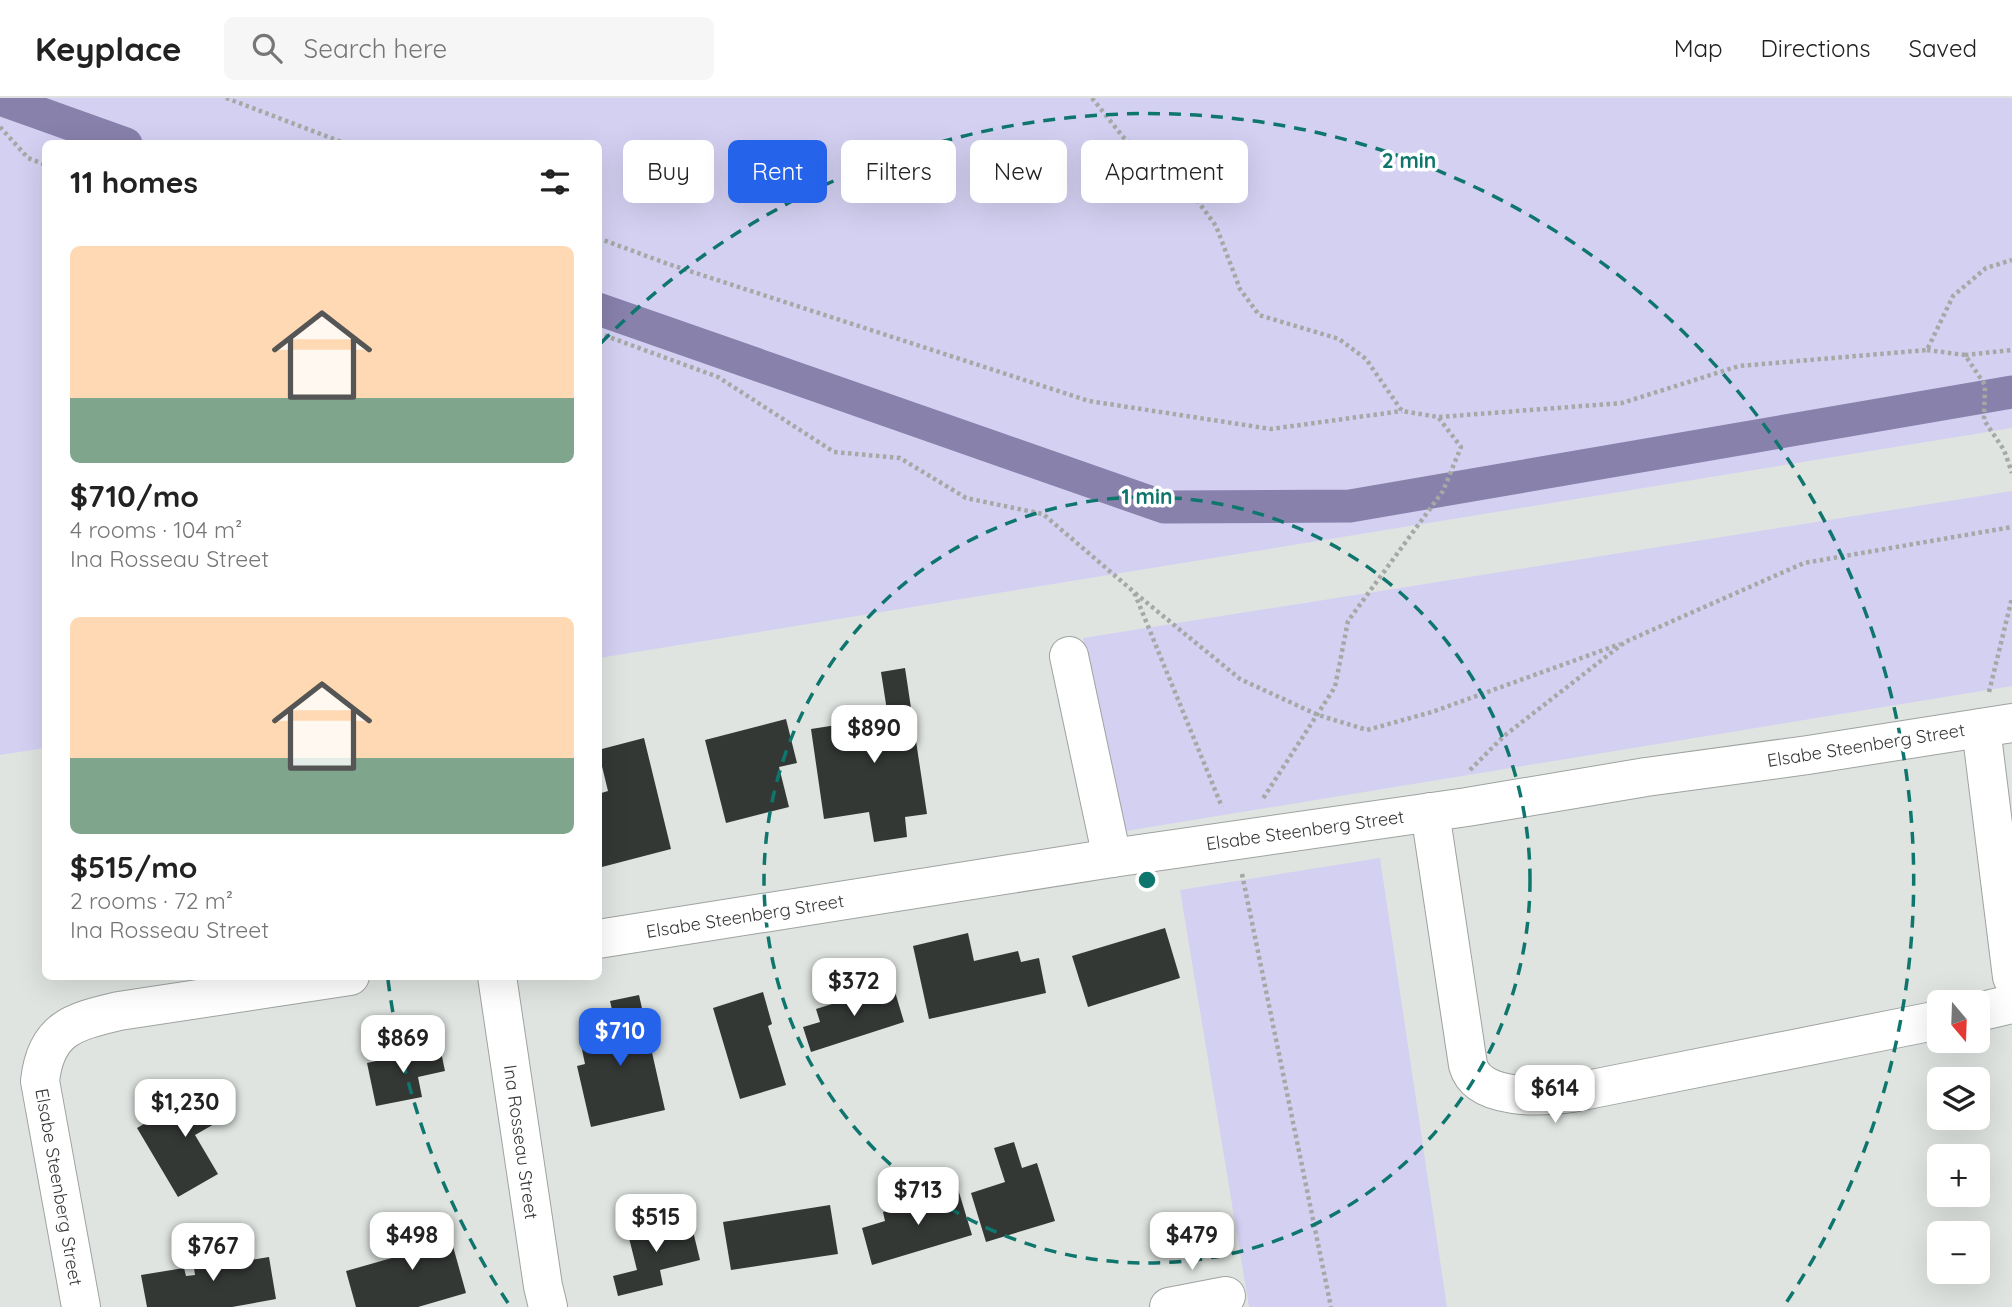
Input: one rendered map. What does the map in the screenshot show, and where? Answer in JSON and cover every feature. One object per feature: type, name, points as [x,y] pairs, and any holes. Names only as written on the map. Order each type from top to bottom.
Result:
[{"type":"street","points":[[1069,656],[1112,858]]},
{"type":"street","name":"Elsabe Steenberg Street","points":[[602,938],[1112,858],[1996,725]]},
{"type":"street","points":[[1996,725],[2012,978]]},
{"type":"street","points":[[1430,812],[1468,1065],[1473,1076],[1488,1087],[1525,1096],[1572,1093],[1927,1022]]},
{"type":"street","name":"Elsabe Steenberg Street","points":[[81,1307],[40,1081],[46,1051],[54,1039],[67,1028],[90,1018],[119,1011],[324,980]]},
{"type":"street","name":"Ina Rosseau Street","points":[[498,980],[548,1307]]},
{"type":"street","points":[[1990,1009],[2012,1004]]},
{"type":"street","points":[[1169,1307],[1226,1296]]},
{"type":"path","points":[[226,98],[336,140]]},
{"type":"path","points":[[1092,98],[1124,138],[1194,196],[1216,226],[1240,289],[1259,315],[1339,339],[1366,359],[1402,411]]},
{"type":"path","points":[[0,127],[27,158],[42,164]]},
{"type":"path","points":[[602,239],[668,264],[1089,401],[1271,429],[1402,411],[1438,416],[1622,402],[1739,366],[1927,350],[1965,355],[2012,350]]},
{"type":"path","points":[[1927,350],[1953,296],[1986,268],[2012,260]]},
{"type":"path","points":[[602,334],[718,377],[834,452],[900,458],[966,498],[1043,514],[1240,679],[1318,715],[1367,730],[1432,712],[1625,642],[1804,563],[2012,527]]},
{"type":"path","points":[[1965,355],[1984,384],[1984,420],[2004,450],[2012,473]]},
{"type":"path","points":[[1236,841],[1335,687],[1348,621],[1446,486],[1461,447],[1438,416]]},
{"type":"path","points":[[1134,592],[1236,841],[1331,1307]]},
{"type":"path","points":[[1996,725],[2012,597]]},
{"type":"path","points":[[1467,774],[1504,736],[1625,642]]},
{"type":"shaded area","points":[[0,98],[2012,98],[2012,428],[602,658],[602,140],[42,140],[42,748],[0,755]]},
{"type":"shaded area","points":[[2012,491],[2012,686],[1126,831],[1083,638]]},
{"type":"shaded area","points":[[1380,858],[1447,1307],[1249,1307],[1180,890]]},
{"type":"building","points":[[905,668],[927,814],[905,817],[907,837],[874,842],[869,812],[824,819],[811,729],[888,717],[881,672]]},
{"type":"building","points":[[786,719],[797,763],[779,767],[789,807],[726,823],[705,740]]},
{"type":"building","points":[[644,738],[671,849],[602,867],[602,793],[608,791],[602,766],[602,749]]},
{"type":"building","points":[[1165,928],[1180,978],[1088,1007],[1072,956]]},
{"type":"building","points":[[968,933],[974,961],[1018,951],[1021,962],[1039,958],[1046,993],[929,1019],[913,946]]},
{"type":"building","points":[[893,985],[904,1022],[811,1052],[803,1027],[820,1022],[816,1009]]},
{"type":"building","points":[[763,992],[772,1024],[768,1026],[786,1085],[740,1099],[713,1008]]},
{"type":"building","points":[[639,995],[665,1110],[591,1127],[577,1066],[585,1064],[579,1035],[616,1027],[610,1001]]},
{"type":"building","points":[[440,1047],[445,1071],[418,1077],[422,1097],[376,1106],[367,1063]]},
{"type":"building","points":[[212,1084],[230,1115],[195,1135],[218,1174],[178,1197],[137,1128]]},
{"type":"building","points":[[1014,1142],[1022,1168],[1037,1163],[1055,1221],[986,1242],[971,1193],[1005,1182],[994,1148]]},
{"type":"building","points":[[958,1189],[972,1235],[872,1265],[862,1228],[885,1221],[883,1212]]},
{"type":"building","points":[[830,1205],[838,1254],[731,1270],[723,1222]]},
{"type":"building","points":[[444,1214],[466,1293],[418,1307],[356,1307],[346,1271],[420,1250],[412,1223]]},
{"type":"building","points":[[641,1218],[643,1230],[690,1219],[700,1260],[660,1270],[663,1285],[618,1296],[613,1276],[637,1270],[625,1222]]},
{"type":"building","points":[[241,1245],[244,1261],[269,1257],[276,1299],[232,1307],[147,1307],[141,1275],[184,1268],[186,1276],[195,1275],[194,1268],[212,1265],[210,1251]]},
{"type":"waterway","points":[[0,99],[115,140]]},
{"type":"waterway","points":[[602,310],[1164,507],[1350,506],[2012,392]]}]
